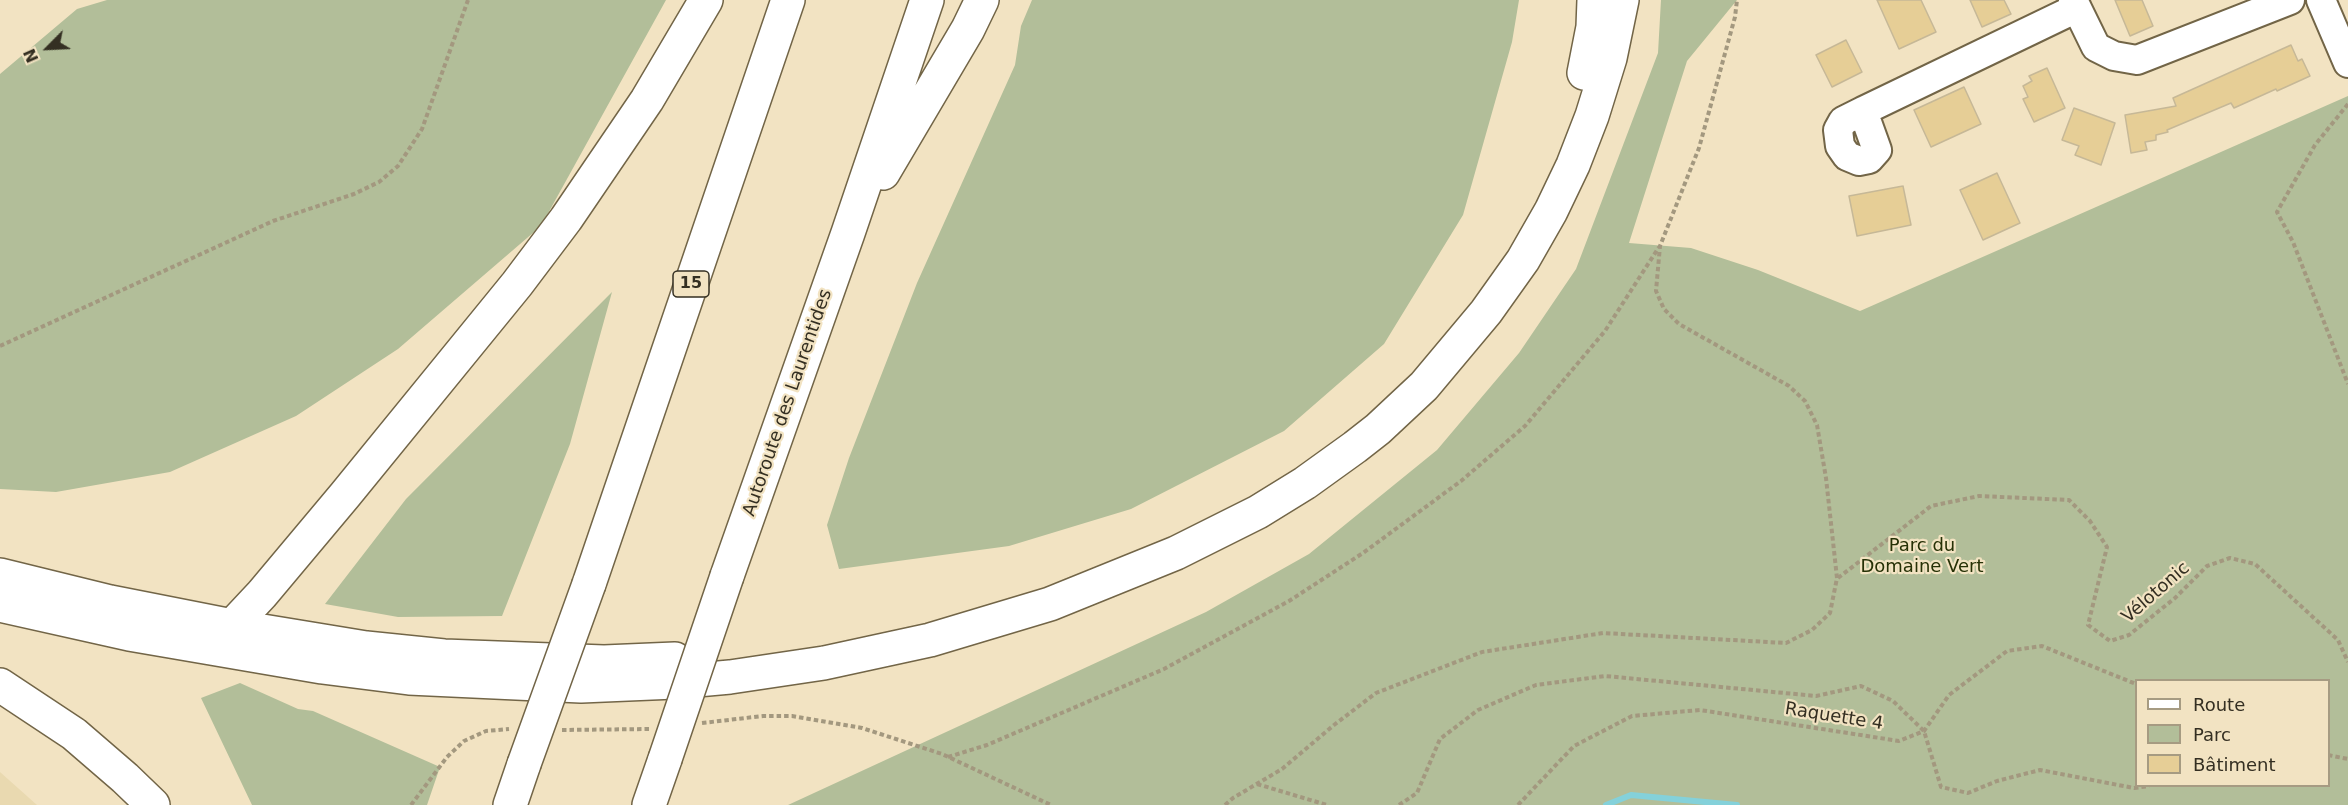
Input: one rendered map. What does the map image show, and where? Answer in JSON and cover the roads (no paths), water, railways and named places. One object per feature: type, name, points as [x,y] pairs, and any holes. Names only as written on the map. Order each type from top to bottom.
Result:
[{"type":"main road","points":[[232,626],[262,594],[345,495],[517,284],[566,219],[629,127],[668,67],[706,0]]},
{"type":"main road","name":"15","points":[[510,805],[589,584],[788,0]]},
{"type":"main road","name":"Autoroute des Laurentides","points":[[649,805],[663,743],[727,576],[927,0]]},
{"type":"main road","points":[[848,232],[968,29],[982,0]]},
{"type":"main road","points":[[0,575],[110,602],[232,626],[388,651],[496,660],[622,662],[758,652],[876,632],[981,604],[1108,560],[1198,520],[1268,483],[1344,429],[1410,368],[1467,304],[1497,261],[1525,213],[1564,130],[1575,102],[1589,50],[1594,0]]},
{"type":"main road","points":[[0,605],[139,636],[344,670],[460,681],[598,686],[730,677],[815,665],[930,640],[1050,604],[1176,553],[1258,512],[1305,483],[1355,447],[1424,386],[1486,312],[1523,260],[1551,211],[1593,116],[1610,58],[1622,0]]},
{"type":"main road","points":[[0,685],[74,734],[153,805]]},
{"type":"street","points":[[1863,111],[2075,4],[2096,47],[2114,56],[2137,60],[2290,0]]},
{"type":"street","points":[[2321,0],[2348,63]]},
{"type":"waterway","points":[[1606,805],[1631,795],[1737,805]]},
{"type":"park label","name":"Parc du Domaine Vert","points":[[1922,556]]}]
